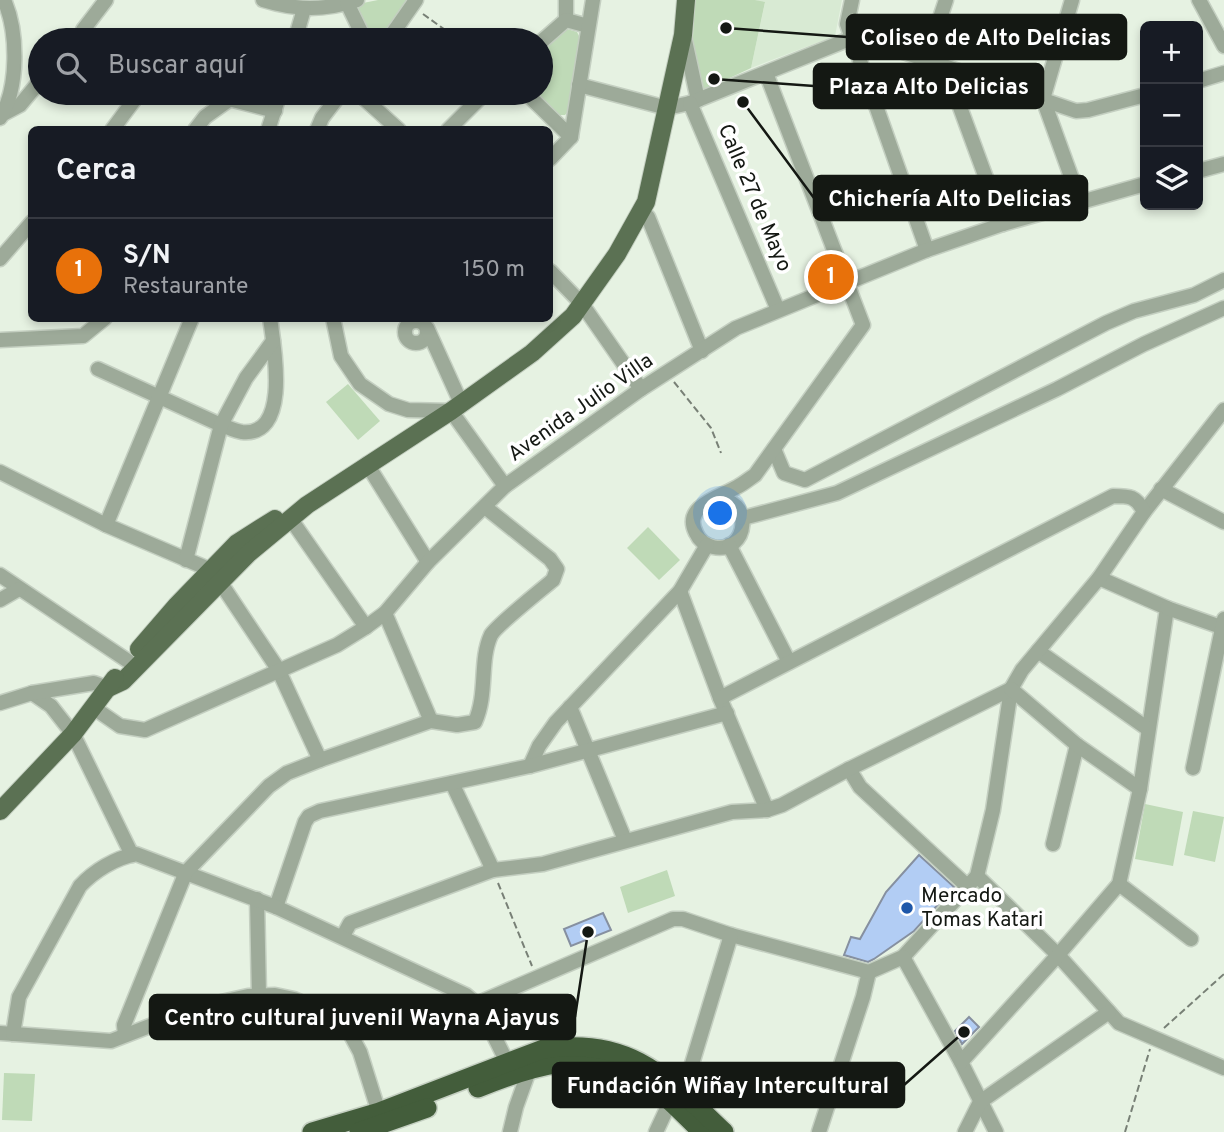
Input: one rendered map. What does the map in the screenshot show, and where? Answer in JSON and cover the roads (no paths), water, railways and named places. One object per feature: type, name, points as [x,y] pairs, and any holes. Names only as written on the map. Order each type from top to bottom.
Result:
[{"type":"highway","points":[[359,1132],[508,1069],[543,1049],[589,1046],[634,1058],[654,1070],[702,1132]]},
{"type":"highway","points":[[508,1069],[586,1061],[614,1066],[675,1096],[724,1132]]},
{"type":"highway","points":[[312,1132],[383,1123]]},
{"type":"main road","points":[[0,811],[73,734],[128,662],[216,576],[249,553],[307,505],[456,407],[532,353],[573,316],[617,254],[646,202],[683,35],[686,0]]},
{"type":"main road","points":[[108,688],[123,681],[216,576],[237,543],[280,515],[307,505]]},
{"type":"street","points":[[1,116],[14,72],[15,50],[10,14],[4,0]]},
{"type":"street","points":[[87,28],[106,0]]},
{"type":"street","points":[[263,0],[287,8],[304,9],[352,2],[361,28]]},
{"type":"street","points":[[553,31],[566,20],[566,0]]},
{"type":"street","points":[[553,156],[571,137],[593,0]]},
{"type":"street","points":[[852,0],[847,24],[927,250]]},
{"type":"street","points":[[926,60],[946,0]]},
{"type":"street","points":[[1072,0],[1042,99],[1080,201]]},
{"type":"street","points":[[1199,0],[1224,46]]},
{"type":"street","points":[[396,28],[414,3]]},
{"type":"street","points":[[298,28],[304,9]]},
{"type":"street","points":[[566,20],[588,26]]},
{"type":"street","name":"Calle 27 de Mayo","points":[[683,35],[694,101],[778,310]]},
{"type":"street","points":[[579,85],[667,108],[694,101],[852,38],[865,39],[1076,111],[1140,96]]},
{"type":"street","points":[[954,69],[950,80],[1003,224]]},
{"type":"street","points":[[755,475],[741,514],[740,535],[729,545],[707,545],[697,535],[694,518],[702,504],[741,486],[755,475],[863,325],[766,73]]},
{"type":"street","points":[[1203,79],[1224,73]]},
{"type":"street","points":[[1,116],[20,104],[28,95]]},
{"type":"street","points":[[115,126],[131,105]]},
{"type":"street","points":[[198,126],[205,117],[222,105]]},
{"type":"street","points":[[252,105],[275,111]]},
{"type":"street","points":[[269,126],[277,105]]},
{"type":"street","points":[[319,126],[332,105]]},
{"type":"street","points":[[371,105],[395,126]]},
{"type":"street","points":[[452,126],[473,105]]},
{"type":"street","points":[[538,105],[571,137]]},
{"type":"street","points":[[1203,170],[1224,164]]},
{"type":"street","name":"Avenida Julio Villa","points":[[94,708],[120,726],[145,730],[337,645],[385,613],[428,562],[505,486],[641,389],[736,328],[927,250],[1003,224],[1140,185]]},
{"type":"street","points":[[641,211],[648,217],[702,351]]},
{"type":"street","points":[[0,259],[28,227]]},
{"type":"street","points":[[553,274],[582,304],[641,389]]},
{"type":"street","points":[[774,449],[784,473],[805,480],[1106,323],[1134,311],[1194,295],[1224,280]]},
{"type":"street","points":[[741,514],[837,494],[1057,389],[1144,344],[1224,308]]},
{"type":"street","points":[[0,340],[83,336],[100,322]]},
{"type":"street","points":[[106,524],[190,322]]},
{"type":"street","points":[[98,369],[221,425],[242,432],[255,431],[269,422],[274,408],[271,322]]},
{"type":"street","points":[[334,322],[341,356],[360,384],[389,404],[408,410],[456,407]]},
{"type":"street","points":[[417,322],[406,327],[405,334],[409,341],[436,348]]},
{"type":"street","points":[[420,322],[436,348],[456,407],[505,486]]},
{"type":"street","points":[[419,343],[427,336],[420,322]]},
{"type":"street","points":[[186,560],[221,425],[246,377],[273,341]]},
{"type":"street","points":[[476,1003],[673,919],[683,919],[731,935],[869,972],[903,957],[972,881],[993,810],[1012,689],[1022,670],[1099,578],[1161,489],[1224,410]]},
{"type":"street","points":[[367,464],[428,562]]},
{"type":"street","points":[[0,472],[216,576],[278,669],[320,760]]},
{"type":"street","points":[[1161,489],[1224,522]]},
{"type":"street","points":[[720,698],[1113,496],[1129,496],[1139,502],[1144,512]]},
{"type":"street","points":[[714,499],[727,500],[741,514]]},
{"type":"street","points":[[125,1035],[124,1025],[186,872],[269,786],[287,773],[431,721],[457,725],[475,722],[482,706],[486,654],[492,633],[553,580],[557,569],[550,559],[485,507]]},
{"type":"street","points":[[290,518],[366,627]]},
{"type":"street","points":[[530,766],[555,722],[680,591],[707,545]]},
{"type":"street","points":[[729,545],[789,662]]},
{"type":"street","points":[[0,575],[128,662]]},
{"type":"street","points":[[1099,578],[1167,608],[1222,623],[1193,768]]},
{"type":"street","points":[[0,600],[19,589]]},
{"type":"street","points":[[680,591],[720,698],[767,810]]},
{"type":"street","points":[[961,1062],[1058,956],[1119,884],[1140,789],[1167,608]]},
{"type":"street","points":[[385,613],[431,721]]},
{"type":"street","points":[[1038,651],[1148,729]]},
{"type":"street","points":[[0,703],[32,693],[94,683],[108,688]]},
{"type":"street","points":[[1012,689],[1077,745],[1140,789]]},
{"type":"street","points":[[343,936],[350,923],[493,870],[543,864],[732,812],[767,810],[782,805],[1012,689]]},
{"type":"street","points":[[32,693],[51,706],[73,734],[132,855]]},
{"type":"street","points":[[570,707],[625,840]]},
{"type":"street","points":[[276,906],[305,822],[309,816],[320,811],[530,766],[727,713]]},
{"type":"street","points":[[1053,844],[1077,745]]},
{"type":"street","points":[[849,769],[860,787],[1058,956],[1119,1023],[1224,1068]]},
{"type":"street","points":[[452,783],[493,870]]},
{"type":"street","points":[[383,1123],[360,1052],[345,1026],[328,1014],[293,999],[275,995],[259,996],[200,1007],[111,1041],[7,1033],[19,997],[80,886],[89,876],[124,857],[136,854],[276,906],[466,995],[476,1003],[508,1069]]},
{"type":"street","points":[[1119,884],[1191,939]]},
{"type":"street","points":[[257,899],[259,996]]},
{"type":"street","points":[[656,1132],[688,1077],[731,935]]},
{"type":"street","points":[[903,957],[996,1132]]},
{"type":"street","points":[[819,1132],[869,972]]},
{"type":"street","points":[[965,1132],[980,1102],[1109,1012]]},
{"type":"street","points":[[511,1132],[516,1107],[530,1068]]},
{"type":"place","name":"Coliseo de Alto Delicias","points":[[726,28]]},
{"type":"place","name":"Plaza Alto Delicias","points":[[714,79]]},
{"type":"place","name":"Chichería Alto Delicias","points":[[743,102]]},
{"type":"place","name":"S/N","points":[[831,277]]},
{"type":"place","name":"Mercado Tomas Katari","points":[[907,908]]},
{"type":"place","name":"Centro cultural juvenil Wayna Ajayus","points":[[588,932]]},
{"type":"place","name":"Fundación Wiñay Intercultural","points":[[964,1032]]}]
